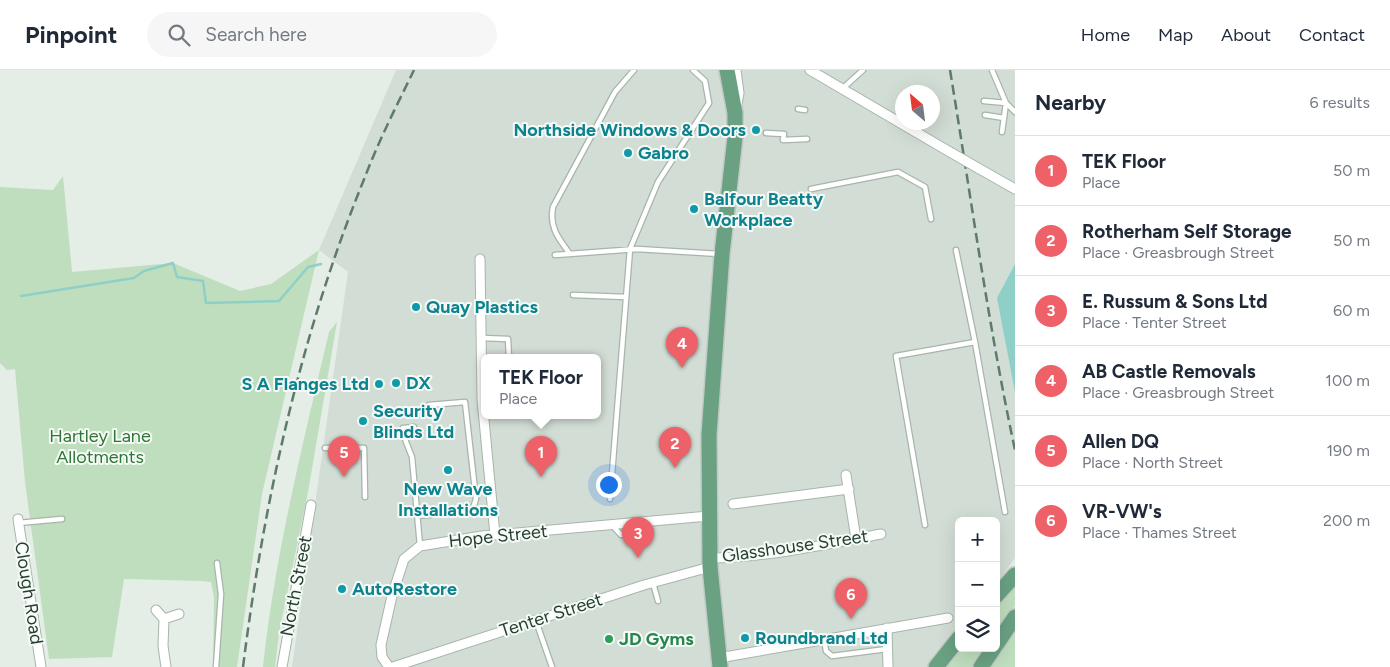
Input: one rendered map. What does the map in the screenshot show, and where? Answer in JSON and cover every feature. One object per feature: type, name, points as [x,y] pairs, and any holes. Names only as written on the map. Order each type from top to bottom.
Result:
[{"type":"main road","points":[[721,72],[735,113],[733,158],[730,170]]},
{"type":"main road","points":[[720,663],[710,563],[709,435],[730,170],[728,129],[721,72]]},
{"type":"main road","points":[[1000,592],[1015,575]]},
{"type":"main road","points":[[1000,638],[1015,617]]},
{"type":"main road","points":[[936,667],[955,643]]},
{"type":"main road","points":[[981,667],[991,652]]},
{"type":"street","points":[[735,113],[739,93],[736,70]]},
{"type":"street","points":[[810,70],[1014,187]]},
{"type":"street","points":[[480,259],[482,354]]},
{"type":"street","points":[[484,419],[495,535]]},
{"type":"street","points":[[846,475],[856,539]]},
{"type":"street","points":[[733,504],[849,489]]},
{"type":"street","name":"North Street","points":[[282,667],[311,505]]},
{"type":"street","name":"Hope Street","points":[[420,546],[443,541],[495,535],[709,516]]},
{"type":"street","name":"Clough Road","points":[[18,521],[41,667]]},
{"type":"street","name":"Glasshouse Street","points":[[710,563],[881,534]]},
{"type":"street","points":[[388,667],[382,657],[381,645],[392,596],[404,559],[420,546]]},
{"type":"street","name":"Tenter Street","points":[[393,667],[710,563]]},
{"type":"street","points":[[156,610],[164,619],[163,646],[166,667]]},
{"type":"street","points":[[164,619],[179,614]]},
{"type":"street","points":[[720,663],[824,639],[948,618]]},
{"type":"street","points":[[887,628],[888,667]]},
{"type":"lane","points":[[570,254],[553,228],[551,217],[553,207],[577,160],[616,92],[634,70]]},
{"type":"lane","points":[[610,500],[630,249],[658,182],[709,102],[705,81],[693,70]]},
{"type":"lane","points":[[842,89],[863,70]]},
{"type":"lane","points":[[992,70],[1006,103],[1015,112]]},
{"type":"lane","points":[[984,101],[1006,103]]},
{"type":"lane","points":[[1002,132],[1006,103]]},
{"type":"lane","points":[[798,109],[805,110]]},
{"type":"lane","points":[[985,115],[1004,118]]},
{"type":"lane","points":[[766,133],[784,134],[783,140],[807,138]]},
{"type":"lane","points":[[811,189],[898,172],[925,187],[931,219]]},
{"type":"lane","points":[[556,255],[630,249],[722,254]]},
{"type":"lane","points":[[956,250],[975,342],[1005,512]]},
{"type":"lane","points":[[572,295],[626,297]]},
{"type":"lane","points":[[482,338],[508,339],[508,354]]},
{"type":"lane","points":[[925,525],[896,356],[975,342]]},
{"type":"lane","points":[[417,516],[472,511],[476,499],[465,402],[429,405]]},
{"type":"lane","points":[[414,427],[403,428],[412,457],[420,546]]},
{"type":"lane","points":[[325,448],[364,448],[364,497]]},
{"type":"lane","points":[[18,521],[62,520]]},
{"type":"lane","points":[[216,667],[220,594],[217,563]]},
{"type":"lane","points":[[652,582],[658,601]]},
{"type":"lane","points":[[535,619],[552,667]]},
{"type":"lane","points":[[824,639],[826,651],[832,656],[887,649]]},
{"type":"shaded area","points":[[396,70],[1015,70],[1015,558],[1000,579],[1000,517],[955,517],[955,634],[927,667],[292,667],[348,272],[319,250]]},
{"type":"green space","name":"Hartley Lane Allotments","points":[[63,176],[72,272],[173,263],[240,291],[271,284],[319,250],[262,494],[237,667],[213,667],[214,597],[211,582],[202,581],[124,579],[112,657],[49,659],[25,482],[15,369],[7,370],[0,363],[0,187],[53,190]]},
{"type":"green space","points":[[337,322],[308,492],[279,633],[275,667],[263,667],[282,541],[309,415],[329,332]]},
{"type":"green space","points":[[1015,583],[1015,606],[1000,628],[1000,607],[1000,600]]},
{"type":"green space","points":[[1015,629],[1015,667],[989,667]]},
{"type":"green space","points":[[956,652],[984,652],[972,667],[943,667]]},
{"type":"water","points":[[1015,264],[1015,392],[997,298]]},
{"type":"waterway","points":[[21,296],[134,278],[144,271],[173,263],[177,277],[203,281],[206,303],[279,301],[308,267],[321,264]]},
{"type":"railway","points":[[243,667],[262,542],[274,480],[304,357],[342,236],[376,150],[414,70]]},
{"type":"railway","points":[[950,70],[988,308],[1015,450]]},
{"type":"place","name":"Northside Windows & Doors","points":[[756,130]]},
{"type":"place","name":"Gabro","points":[[628,153]]},
{"type":"place","name":"Balfour Beatty Workplace","points":[[694,209]]},
{"type":"place","name":"Quay Plastics","points":[[416,307]]},
{"type":"place","name":"AB Castle Removals","points":[[682,368]]},
{"type":"place","name":"DX","points":[[396,383]]},
{"type":"place","name":"S A Flanges Ltd","points":[[379,384]]},
{"type":"place","name":"Security Blinds Ltd","points":[[363,421]]},
{"type":"place","name":"Rotherham Self Storage","points":[[675,468]]},
{"type":"place","name":"New Wave Installations","points":[[448,470]]},
{"type":"place","name":"Allen DQ","points":[[344,477]]},
{"type":"place","name":"TEK Floor","points":[[541,477]]},
{"type":"place","name":"E. Russum & Sons Ltd","points":[[638,558]]},
{"type":"place","name":"AutoRestore","points":[[342,589]]},
{"type":"place","name":"VR-VW's","points":[[851,619]]},
{"type":"place","name":"Roundbrand Ltd","points":[[745,638]]},
{"type":"place","name":"JD Gyms","points":[[609,639]]}]
